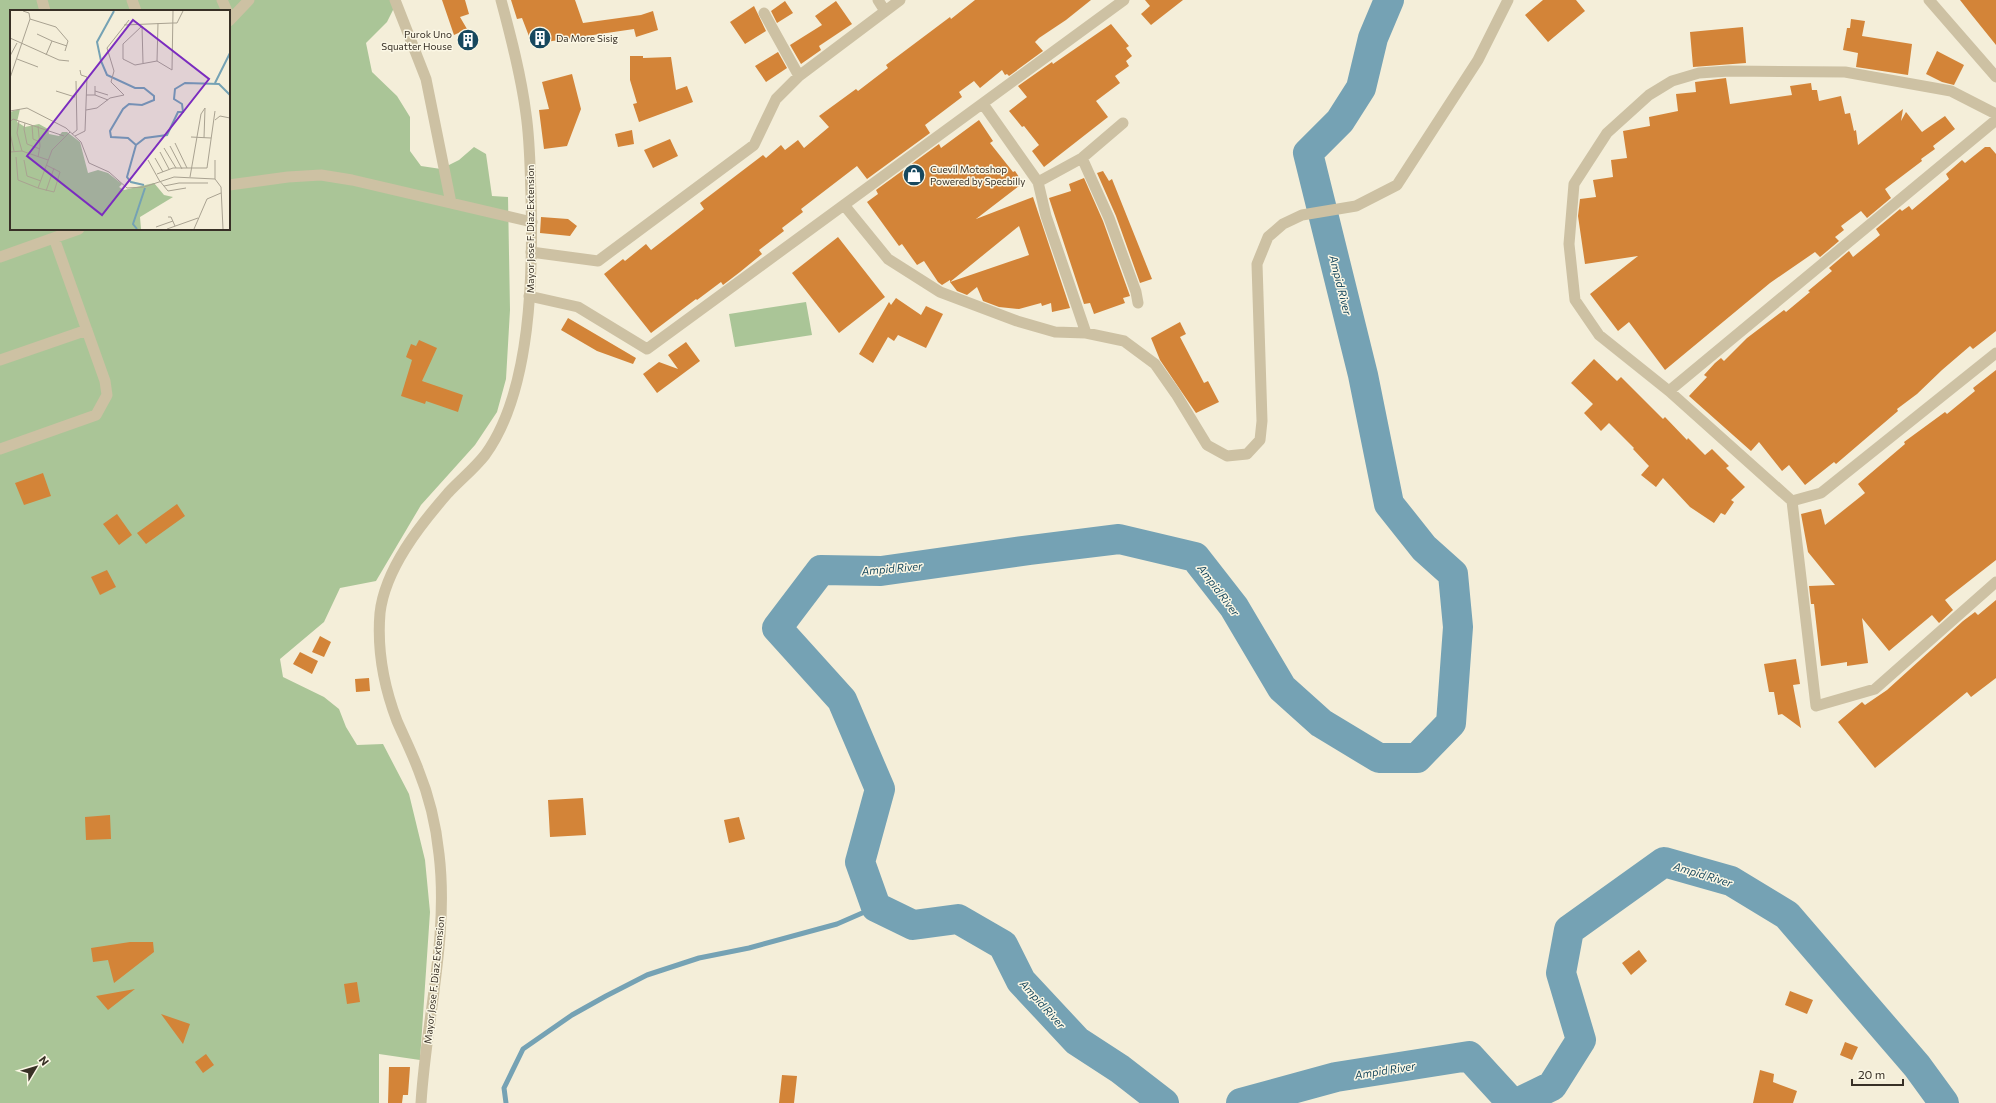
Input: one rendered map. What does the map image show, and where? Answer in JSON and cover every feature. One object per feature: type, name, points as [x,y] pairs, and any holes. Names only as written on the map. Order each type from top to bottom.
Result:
[{"type":"street","points":[[42,0],[45,10]]},
{"type":"street","points":[[132,0],[136,10]]},
{"type":"street","points":[[222,0],[226,10]]},
{"type":"street","points":[[230,16],[249,0]]},
{"type":"street","points":[[395,0],[426,79],[451,203]]},
{"type":"street","name":"Mayor Jose F. Diaz Extension","points":[[421,1103],[442,920],[440,854],[431,808],[418,770],[397,719],[383,672],[379,638],[380,611],[385,587],[401,554],[448,493],[484,455],[501,427],[514,394],[522,357],[529,296],[531,252],[532,222],[530,155],[526,114],[514,51],[501,0]]},
{"type":"street","points":[[878,0],[885,11]]},
{"type":"street","points":[[531,252],[598,262],[754,145],[776,99],[799,76],[900,0]]},
{"type":"street","points":[[529,296],[578,306],[647,349],[1124,0]]},
{"type":"street","points":[[844,205],[888,259],[940,292],[1017,321],[1055,332],[1086,333],[1124,341],[1155,364],[1176,394],[1207,445],[1227,456],[1247,454],[1260,440],[1262,421],[1258,264],[1268,237],[1283,224],[1302,215],[1356,206],[1397,185],[1478,60],[1508,0]]},
{"type":"street","points":[[1930,0],[1996,77]]},
{"type":"street","points":[[764,13],[799,76]]},
{"type":"street","points":[[1996,114],[1951,91],[1845,72],[1729,71],[1699,73],[1672,81],[1649,95],[1608,132],[1574,184],[1569,244],[1575,300],[1599,335],[1669,391],[1792,501],[1816,706],[1875,689],[1996,582]]},
{"type":"street","points":[[983,104],[1038,182],[1046,216],[1086,333]]},
{"type":"street","points":[[1669,391],[1996,120]]},
{"type":"street","points":[[1038,182],[1082,158],[1123,123]]},
{"type":"street","points":[[1082,158],[1114,230],[1136,292],[1138,302]]},
{"type":"street","points":[[230,185],[288,177],[321,175],[352,180],[532,222]]},
{"type":"street","points":[[0,257],[76,230]]},
{"type":"street","points":[[0,449],[96,415],[107,395],[105,381],[54,238]]},
{"type":"street","points":[[0,360],[87,330]]},
{"type":"street","points":[[1792,501],[1821,493],[1996,354]]},
{"type":"green space","points":[[0,0],[398,0],[387,22],[366,43],[372,72],[397,96],[410,117],[410,151],[421,166],[441,169],[459,160],[474,147],[486,154],[492,196],[508,197],[510,310],[506,379],[497,412],[475,445],[421,505],[376,581],[340,588],[324,622],[280,659],[283,677],[324,697],[339,709],[346,727],[357,745],[383,744],[409,794],[425,860],[430,912],[420,1060],[379,1054],[379,1103],[0,1103]]},
{"type":"green space","points":[[806,302],[812,335],[735,347],[729,314]]},
{"type":"building","points":[[442,0],[465,0],[469,14],[460,17],[467,29],[454,35]]},
{"type":"building","points":[[511,0],[575,0],[583,23],[641,15],[653,11],[658,30],[636,37],[634,29],[532,44],[522,18],[517,19]]},
{"type":"building","points":[[975,0],[1091,0],[1035,42],[1043,51],[1009,76],[1007,74],[1005,75],[1002,70],[980,88],[974,81],[959,92],[962,97],[925,125],[930,133],[867,179],[857,166],[801,209],[803,212],[782,228],[784,231],[759,250],[762,254],[740,272],[723,285],[721,282],[697,300],[696,299],[651,333],[604,274],[623,259],[625,261],[646,244],[651,250],[704,209],[700,203],[763,155],[766,158],[781,145],[785,150],[798,140],[804,148],[829,127],[819,116],[856,89],[858,91],[888,68],[886,65]]},
{"type":"building","points":[[1145,0],[1183,0],[1151,25],[1141,14],[1150,6]]},
{"type":"building","points":[[1543,0],[1576,0],[1585,11],[1548,42],[1525,15]]},
{"type":"building","points":[[1960,0],[1996,0],[1996,45],[1971,14]]},
{"type":"building","points":[[785,1],[793,13],[777,23],[771,11]]},
{"type":"building","points":[[836,1],[852,24],[819,46],[821,50],[801,64],[790,45],[822,25],[815,16]]},
{"type":"building","points":[[754,6],[766,31],[745,44],[730,22]]},
{"type":"building","points":[[1851,19],[1865,21],[1862,36],[1912,44],[1908,75],[1856,67],[1858,53],[1843,50],[1847,28],[1850,28]]},
{"type":"building","points":[[1111,24],[1129,46],[1126,48],[1132,56],[1126,61],[1129,66],[1115,76],[1120,83],[1096,101],[1108,117],[1044,167],[1032,151],[1039,145],[1024,126],[1022,127],[1009,111],[1027,97],[1018,86]]},
{"type":"building","points":[[1743,27],[1746,63],[1693,67],[1690,32]]},
{"type":"building","points":[[1937,51],[1964,65],[1954,85],[1942,82],[1926,74]]},
{"type":"building","points":[[778,52],[787,68],[766,82],[755,66]]},
{"type":"building","points":[[630,56],[643,56],[643,58],[671,57],[676,90],[687,86],[693,102],[639,122],[633,104],[637,103],[630,80]]},
{"type":"building","points":[[572,74],[581,109],[567,146],[544,149],[539,110],[549,109],[542,82]]},
{"type":"building","points":[[1726,78],[1730,104],[1792,95],[1790,86],[1811,83],[1812,90],[1817,90],[1819,101],[1841,96],[1845,114],[1850,113],[1854,131],[1856,130],[1858,145],[1903,109],[1901,121],[1906,112],[1922,132],[1945,116],[1955,129],[1933,146],[1935,149],[1921,159],[1922,161],[1885,189],[1891,198],[1867,218],[1861,211],[1841,226],[1844,230],[1835,237],[1839,241],[1820,257],[1815,252],[1770,283],[1665,370],[1629,322],[1618,331],[1590,294],[1638,256],[1585,264],[1578,216],[1580,199],[1596,197],[1593,180],[1613,177],[1611,160],[1627,158],[1623,131],[1650,126],[1649,117],[1678,111],[1676,94],[1696,92],[1695,82]]},
{"type":"building","points":[[979,120],[993,141],[990,143],[1013,172],[1015,171],[1023,183],[976,219],[1033,197],[1070,308],[1052,312],[1051,303],[1042,306],[1041,303],[1019,309],[999,307],[983,301],[977,287],[967,295],[957,291],[950,282],[950,280],[942,285],[938,282],[924,261],[917,265],[902,244],[899,246],[867,202],[878,194],[876,190],[939,144],[941,148]],"holes":[[[1019,226],[1029,255],[950,282]]]},
{"type":"building","points":[[632,130],[634,144],[618,147],[615,134]]},
{"type":"building","points":[[670,139],[678,156],[653,168],[644,150]]},
{"type":"building","points":[[1985,147],[1990,147],[1996,154],[1996,331],[1973,349],[1970,346],[1836,464],[1834,462],[1805,485],[1789,465],[1782,471],[1759,442],[1751,451],[1689,396],[1707,377],[1704,375],[1715,363],[1721,358],[1724,361],[1747,338],[1784,310],[1786,312],[1810,292],[1808,291],[1832,271],[1829,268],[1849,251],[1853,257],[1880,235],[1876,229],[1900,209],[1902,211],[1909,206],[1912,210],[1949,179],[1946,174],[1962,160],[1965,163]]},
{"type":"building","points":[[1103,171],[1109,181],[1112,179],[1152,279],[1140,283],[1116,216],[1097,173]]},
{"type":"building","points":[[1084,178],[1103,221],[1130,296],[1123,298],[1125,303],[1094,314],[1090,303],[1084,304],[1049,198],[1071,191],[1069,184]]},
{"type":"building","points":[[541,217],[568,219],[577,226],[570,236],[540,233]]},
{"type":"building","points":[[838,237],[885,297],[839,333],[792,273]]},
{"type":"building","points":[[896,298],[921,315],[926,306],[943,314],[926,348],[898,335],[894,341],[888,337],[873,363],[859,354],[889,302],[891,305]]},
{"type":"building","points":[[568,318],[636,358],[633,364],[597,351],[561,330]]},
{"type":"building","points":[[1180,322],[1186,334],[1180,337],[1204,383],[1208,381],[1219,402],[1196,413],[1160,360],[1151,338]]},
{"type":"building","points":[[419,340],[437,348],[422,381],[463,395],[458,412],[426,401],[425,404],[401,396],[412,360],[406,357],[411,344],[416,346]]},
{"type":"building","points":[[686,342],[700,361],[657,393],[643,374],[659,362],[678,369],[668,355]]},
{"type":"building","points":[[1594,359],[1617,381],[1621,377],[1663,419],[1665,417],[1687,440],[1688,438],[1705,455],[1712,449],[1729,466],[1726,468],[1745,487],[1731,500],[1734,502],[1725,515],[1721,513],[1714,523],[1690,507],[1663,478],[1656,487],[1641,475],[1649,466],[1633,449],[1634,448],[1609,423],[1601,431],[1584,413],[1593,404],[1571,383]]},
{"type":"building","points":[[1996,370],[1996,560],[1945,600],[1953,610],[1939,623],[1932,615],[1889,651],[1862,618],[1868,663],[1847,666],[1847,662],[1821,666],[1814,604],[1811,604],[1809,586],[1835,585],[1808,552],[1801,514],[1821,509],[1825,525],[1865,493],[1858,484],[1905,444],[1904,442],[1945,412],[1947,414],[1975,391],[1973,388]]},
{"type":"building","points":[[43,473],[51,496],[24,505],[15,483]]},
{"type":"building","points":[[177,504],[185,516],[146,544],[137,533]]},
{"type":"building","points":[[117,514],[132,535],[119,545],[103,524]]},
{"type":"building","points":[[107,570],[116,587],[100,595],[91,577]]},
{"type":"building","points":[[1996,600],[1996,678],[1971,697],[1967,692],[1875,768],[1838,722],[1862,702],[1865,705],[1887,690],[1963,621],[1975,612],[1978,615]]},
{"type":"building","points":[[320,636],[331,642],[324,657],[312,652]]},
{"type":"building","points":[[300,652],[318,661],[312,674],[293,664]]},
{"type":"building","points":[[1796,659],[1800,684],[1793,685],[1801,728],[1782,714],[1778,715],[1774,692],[1769,692],[1764,664]]},
{"type":"building","points":[[369,678],[370,691],[356,692],[355,679]]},
{"type":"building","points":[[583,798],[586,835],[550,837],[548,800]]},
{"type":"building","points":[[110,815],[111,839],[86,840],[85,817]]},
{"type":"building","points":[[739,817],[745,839],[729,843],[724,820]]},
{"type":"building","points":[[130,942],[153,942],[154,952],[114,983],[108,960],[93,962],[91,948]]},
{"type":"building","points":[[1639,950],[1647,961],[1631,975],[1622,963]]},
{"type":"building","points":[[357,982],[360,1002],[347,1004],[344,984]]},
{"type":"building","points":[[135,989],[108,1010],[96,996]]},
{"type":"building","points":[[1790,991],[1813,1000],[1807,1014],[1785,1005]]},
{"type":"building","points":[[161,1014],[190,1024],[183,1044]]},
{"type":"building","points":[[1845,1042],[1858,1047],[1852,1060],[1840,1055]]},
{"type":"building","points":[[206,1054],[214,1065],[203,1073],[195,1062]]},
{"type":"building","points":[[389,1067],[410,1067],[408,1095],[403,1095],[402,1103],[388,1103]]},
{"type":"building","points":[[1760,1070],[1774,1074],[1773,1082],[1797,1091],[1793,1103],[1753,1103]]},
{"type":"building","points":[[782,1075],[797,1076],[794,1103],[779,1103]]},
{"type":"waterway","name":"Ampid River","points":[[1164,1103],[1120,1069],[1077,1041],[1021,981],[1003,945],[958,919],[913,925],[876,907],[860,862],[880,789],[842,700],[777,628],[821,570],[881,571],[1119,539],[1195,557],[1234,607],[1282,688],[1321,723],[1379,758],[1417,758],[1451,723],[1458,627],[1453,574],[1424,548],[1389,504],[1363,375],[1308,153],[1340,121],[1361,88],[1373,38],[1389,0]]},
{"type":"waterway","name":"Ampid River","points":[[1517,1103],[1552,1086],[1581,1040],[1561,973],[1569,930],[1664,862],[1731,881],[1787,915],[1917,1066],[1944,1103]]},
{"type":"waterway","points":[[506,1103],[504,1088],[523,1049],[572,1015],[606,996],[647,975],[699,958],[749,948],[837,924],[876,907]]},
{"type":"waterway","name":"Ampid River","points":[[1241,1103],[1336,1077],[1469,1056],[1512,1103]]},
{"type":"place","name":"Da More Sisig","points":[[540,38]]},
{"type":"place","name":"Purok Uno Squatter House","points":[[468,40]]},
{"type":"place","name":"Cuevil Motoshop Powered by Specbilly","points":[[914,175]]}]
